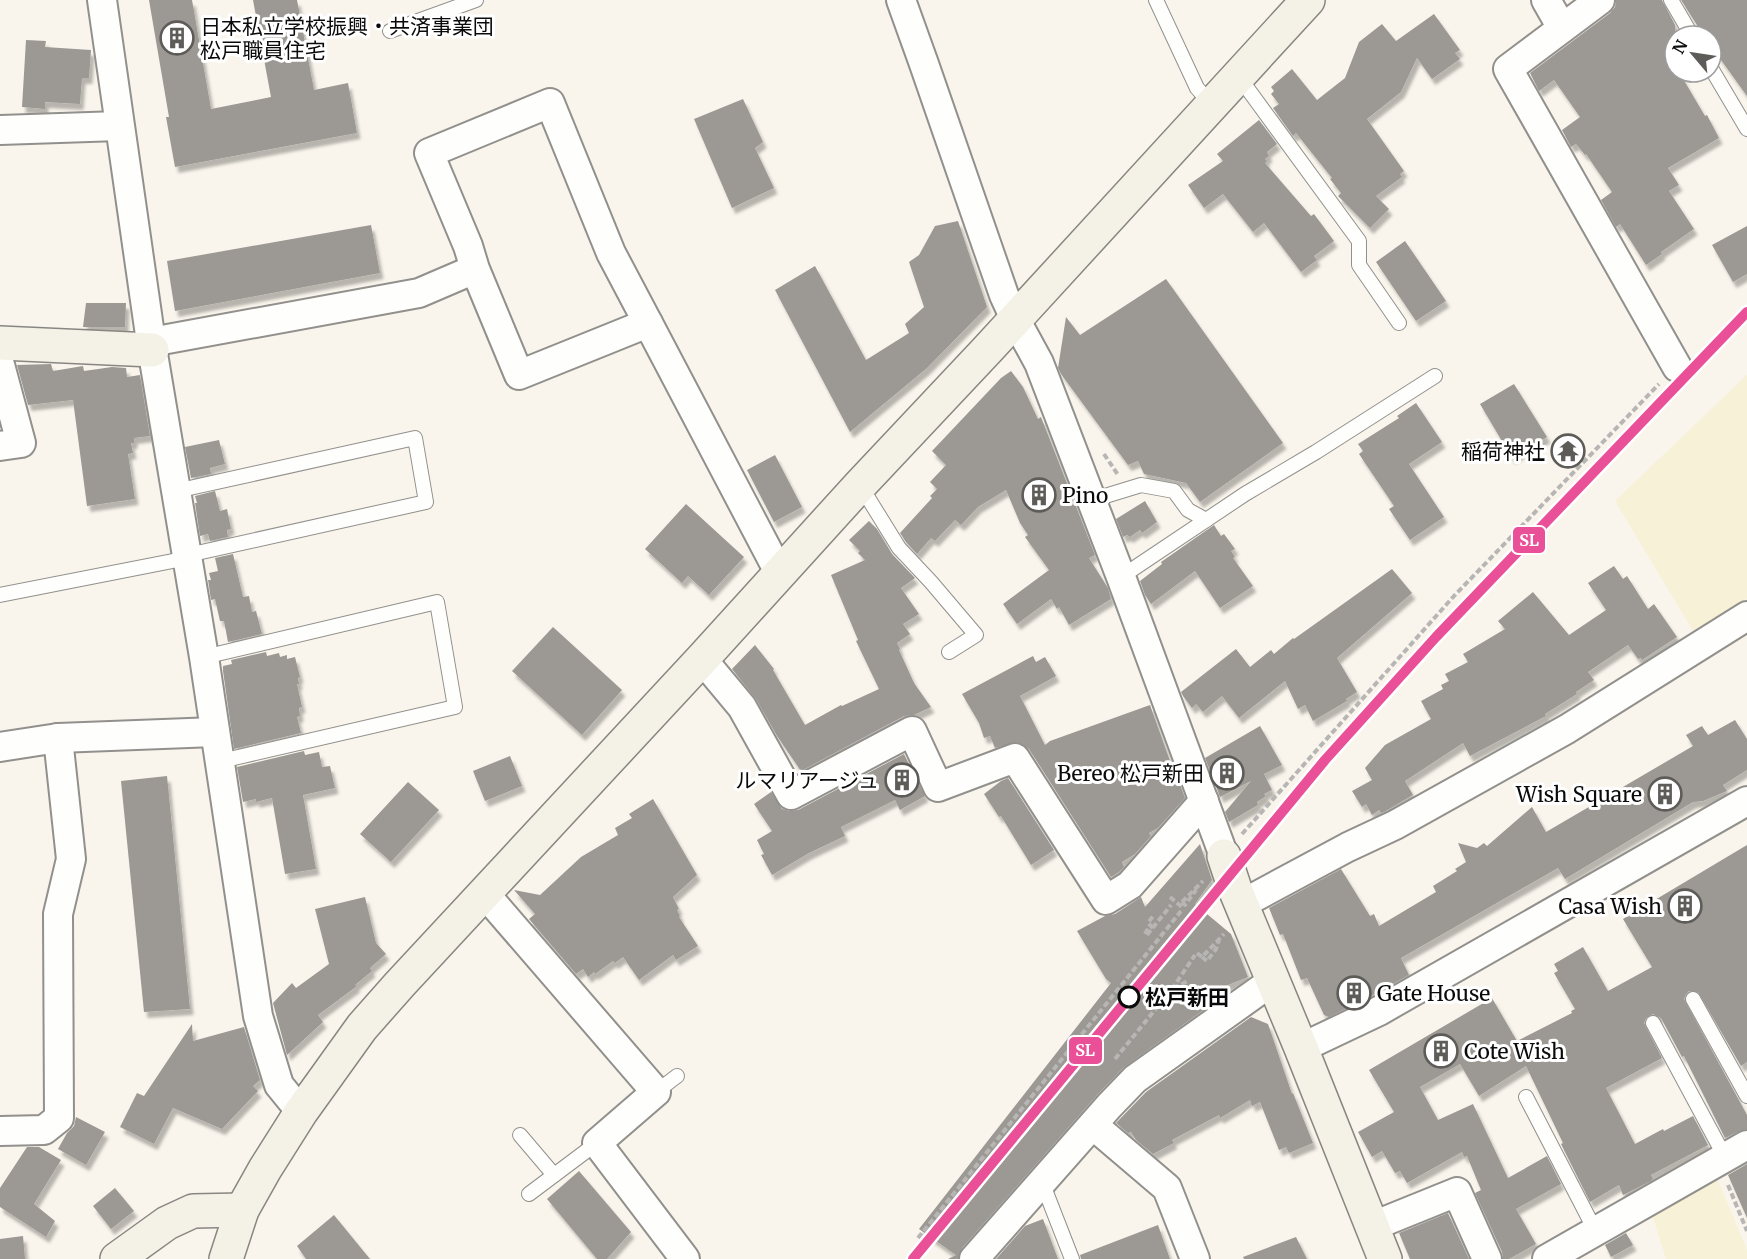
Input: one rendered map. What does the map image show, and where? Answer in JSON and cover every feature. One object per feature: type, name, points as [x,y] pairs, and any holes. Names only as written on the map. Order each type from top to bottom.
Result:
[{"type":"street","points":[[102,0],[152,346],[221,761],[258,1016],[279,1086],[301,1112]]},
{"type":"street","points":[[901,0],[1004,295],[1039,363],[1204,801],[1214,868],[1234,918],[1274,980],[1385,1259]]},
{"type":"street","points":[[226,1259],[242,1210],[265,1169],[301,1112],[362,1027],[1308,0]]},
{"type":"street","points":[[1545,0],[1562,28]]},
{"type":"street","points":[[1600,0],[1508,69],[1677,367]]},
{"type":"street","points":[[648,323],[519,375],[429,153],[550,103],[611,253],[648,323],[780,574]]},
{"type":"street","points":[[0,130],[119,126]]},
{"type":"street","points":[[0,343],[152,346],[419,293],[475,269]]},
{"type":"street","points":[[0,365],[21,443],[0,446]]},
{"type":"street","points":[[1234,918],[1348,847],[1395,825],[1567,729],[1747,616]]},
{"type":"street","points":[[702,659],[742,707],[791,795],[912,731],[938,787],[1016,758],[1106,900],[1130,885],[1204,801]]},
{"type":"street","points":[[0,747],[58,738],[215,732]]},
{"type":"street","points":[[0,1131],[45,1130],[59,1118],[58,914],[71,859],[58,738]]},
{"type":"street","points":[[1302,1048],[1379,1011],[1747,801]]},
{"type":"street","points":[[485,894],[666,1084],[597,1143],[685,1259]]},
{"type":"street","points":[[974,1259],[1136,1079],[1274,980]]},
{"type":"street","points":[[1093,1125],[1167,1188],[1195,1259]]},
{"type":"street","points":[[1547,1259],[1730,1154]]},
{"type":"street","points":[[1373,1226],[1457,1192],[1487,1259]]},
{"type":"street","points":[[117,1259],[167,1223],[193,1211],[242,1210]]},
{"type":"lane","points":[[390,31],[476,0]]},
{"type":"lane","points":[[1156,0],[1197,88],[1212,105]]},
{"type":"lane","points":[[1671,0],[1685,24]]},
{"type":"lane","points":[[1238,76],[1359,241],[1359,265],[1399,323]]},
{"type":"lane","points":[[1720,84],[1747,129]]},
{"type":"lane","points":[[1121,577],[1206,520],[1435,376]]},
{"type":"lane","points":[[0,595],[188,556],[426,502],[415,438],[176,490]]},
{"type":"lane","points":[[860,485],[899,548],[976,635],[949,652]]},
{"type":"lane","points":[[1092,500],[1141,485],[1174,491],[1188,510],[1206,520]]},
{"type":"lane","points":[[204,657],[437,602],[455,706],[221,761]]},
{"type":"lane","points":[[1693,999],[1747,1096]]},
{"type":"lane","points":[[1653,1023],[1730,1154]]},
{"type":"lane","points":[[1526,1096],[1596,1232]]},
{"type":"lane","points":[[520,1135],[554,1175]]},
{"type":"lane","points":[[529,1194],[597,1143]]},
{"type":"lane","points":[[1042,1182],[1072,1259]]},
{"type":"path","points":[[918,1238],[1182,907],[1182,902],[1197,888],[1344,718],[1454,596],[1677,367]]},
{"type":"path","points":[[1170,897],[1172,903],[1182,907]]},
{"type":"path","points":[[1146,934],[1172,903]]},
{"type":"path","points":[[1152,926],[1148,923],[1153,916]]},
{"type":"path","points":[[1197,953],[1204,959],[1234,918]]},
{"type":"path","points":[[1172,988],[1188,981]]},
{"type":"path","points":[[1730,1154],[1747,1231]]},
{"type":"shaded area","points":[[1747,375],[1747,599],[1695,634],[1615,501]]},
{"type":"shaded area","points":[[1715,1173],[1747,1250],[1747,1259],[1666,1259],[1650,1208]]},
{"type":"building","points":[[149,0],[192,0],[211,109],[271,97],[253,0],[297,0],[314,90],[348,83],[357,133],[175,167]]},
{"type":"building","points":[[1616,0],[1662,0],[1674,24],[1663,24],[1663,84],[1686,84],[1719,138],[1668,168],[1679,185],[1669,191],[1694,229],[1646,265],[1620,224],[1616,227],[1601,200],[1612,192],[1586,154],[1576,144],[1571,147],[1562,130],[1580,117],[1554,80],[1539,91],[1530,73],[1615,7]]},
{"type":"building","points":[[1681,0],[1747,0],[1747,96],[1723,63],[1723,24],[1696,24]]},
{"type":"building","points":[[1434,14],[1460,50],[1455,53],[1460,59],[1432,79],[1417,58],[1401,92],[1367,119],[1404,171],[1400,174],[1402,177],[1376,196],[1389,209],[1370,228],[1338,196],[1341,193],[1330,179],[1332,178],[1296,133],[1293,136],[1273,108],[1279,104],[1271,94],[1274,91],[1271,87],[1292,69],[1317,100],[1345,78],[1359,42],[1382,24],[1396,41]]},
{"type":"building","points":[[26,40],[46,41],[45,47],[91,50],[89,78],[82,78],[80,104],[45,102],[45,109],[22,107]]},
{"type":"building","points":[[743,99],[763,142],[755,148],[774,188],[732,208],[694,119]]},
{"type":"building","points":[[1259,120],[1277,144],[1267,152],[1269,156],[1265,159],[1267,161],[1265,163],[1311,216],[1314,214],[1334,241],[1314,256],[1317,260],[1301,272],[1264,223],[1253,232],[1223,194],[1204,208],[1188,185],[1223,161],[1217,154]]},
{"type":"building","points":[[958,221],[987,307],[927,368],[850,432],[775,290],[815,266],[866,360],[909,333],[905,324],[924,307],[909,262],[919,255],[935,226]]},
{"type":"building","points":[[371,225],[380,273],[175,311],[167,261]]},
{"type":"building","points":[[1747,226],[1747,274],[1733,282],[1712,245]]},
{"type":"building","points":[[1405,241],[1446,301],[1416,321],[1376,262]]},
{"type":"building","points":[[1166,279],[1283,443],[1200,502],[1186,483],[1144,474],[1138,461],[1128,465],[1058,368],[1066,317],[1080,335]]},
{"type":"building","points":[[86,303],[126,303],[125,327],[83,327]]},
{"type":"building","points":[[51,364],[53,371],[83,366],[84,371],[112,367],[126,368],[127,377],[140,375],[150,436],[134,438],[134,443],[131,443],[133,453],[128,454],[135,499],[87,506],[73,400],[28,405],[17,365]]},
{"type":"building","points":[[1011,371],[1023,387],[1038,419],[1041,417],[1095,555],[1089,558],[1108,588],[1111,599],[1069,625],[1059,607],[1057,609],[1051,599],[1017,624],[1003,604],[1049,570],[1025,537],[1028,535],[1020,523],[1006,490],[978,507],[961,525],[955,520],[935,541],[931,538],[917,554],[900,533],[932,498],[930,496],[937,489],[930,482],[946,465],[932,451],[1001,378]]},
{"type":"building","points":[[1514,384],[1547,437],[1512,458],[1480,404]]},
{"type":"building","points":[[1416,403],[1442,442],[1409,464],[1444,517],[1410,540],[1389,509],[1394,506],[1359,454],[1363,451],[1358,444],[1399,418],[1397,416]]},
{"type":"building","points":[[219,440],[225,464],[210,468],[211,474],[191,478],[185,447]]},
{"type":"building","points":[[775,455],[802,507],[774,522],[747,470]]},
{"type":"building","points":[[215,491],[220,511],[227,509],[231,529],[227,530],[228,537],[210,541],[208,534],[200,536],[195,496]]},
{"type":"building","points":[[1145,501],[1157,522],[1142,533],[1140,530],[1130,537],[1127,535],[1123,537],[1116,519]]},
{"type":"building","points":[[686,504],[744,557],[709,595],[688,576],[682,583],[645,549]]},
{"type":"building","points":[[869,521],[877,529],[892,554],[915,578],[901,588],[919,614],[903,624],[910,634],[897,643],[914,683],[931,707],[914,715],[904,716],[801,771],[777,736],[756,699],[732,669],[755,645],[774,669],[805,725],[841,705],[879,689],[856,641],[858,640],[831,575],[865,560],[849,540]]},
{"type":"building","points":[[1214,525],[1221,536],[1224,534],[1235,549],[1231,551],[1235,557],[1233,558],[1253,586],[1220,608],[1195,571],[1151,604],[1140,581],[1162,564],[1161,562]]},
{"type":"building","points":[[233,554],[243,597],[249,596],[252,612],[256,611],[262,634],[228,642],[224,621],[220,621],[215,599],[211,600],[208,580],[211,580],[209,573],[218,571],[215,558]]},
{"type":"building","points":[[1614,566],[1623,579],[1627,576],[1648,609],[1654,604],[1677,637],[1642,660],[1638,659],[1628,645],[1588,672],[1594,680],[1576,692],[1577,694],[1545,714],[1546,716],[1470,756],[1463,743],[1405,781],[1413,795],[1384,812],[1381,813],[1379,810],[1372,815],[1366,804],[1362,807],[1352,791],[1372,780],[1365,768],[1385,745],[1431,719],[1421,701],[1443,689],[1441,685],[1449,681],[1445,674],[1468,662],[1463,654],[1505,629],[1498,621],[1533,592],[1569,635],[1606,610],[1588,583]]},
{"type":"building","points":[[1392,569],[1412,593],[1337,658],[1357,692],[1346,699],[1347,701],[1313,721],[1305,705],[1298,709],[1285,681],[1239,718],[1222,696],[1203,712],[1196,704],[1192,708],[1183,696],[1181,692],[1236,649],[1250,667],[1271,650],[1274,654],[1293,638]]},
{"type":"building","points":[[553,627],[622,690],[582,735],[512,671]]},
{"type":"building","points":[[266,652],[267,656],[279,653],[280,657],[287,655],[287,659],[295,657],[300,677],[298,678],[299,684],[297,684],[302,707],[299,708],[300,716],[297,717],[301,733],[234,749],[223,666],[232,664],[231,660]]},
{"type":"building","points":[[1033,656],[1036,662],[1045,657],[1056,676],[1020,696],[1045,745],[1050,741],[1150,705],[1185,798],[1158,828],[1149,833],[1151,836],[1135,854],[1122,862],[1124,867],[1111,877],[1029,749],[1016,742],[995,748],[990,736],[984,738],[979,723],[962,694]]},
{"type":"building","points":[[1735,720],[1747,739],[1747,770],[1723,785],[1727,791],[1703,801],[1693,802],[1565,879],[1558,868],[1401,958],[1409,975],[1329,1017],[1324,1015],[1307,978],[1301,980],[1283,934],[1280,935],[1269,908],[1341,869],[1370,916],[1374,914],[1379,926],[1436,892],[1433,886],[1457,871],[1455,869],[1466,862],[1458,843],[1477,848],[1484,843],[1487,846],[1532,807],[1546,832],[1693,746],[1686,735],[1702,726],[1708,735]]},
{"type":"building","points":[[1260,726],[1282,765],[1264,774],[1272,790],[1264,794],[1266,796],[1257,802],[1258,805],[1229,822],[1225,812],[1251,781],[1220,797],[1205,758]]},
{"type":"building","points":[[304,751],[305,755],[319,752],[322,767],[330,766],[335,788],[303,795],[316,869],[285,874],[272,798],[243,802],[237,767]]},
{"type":"building","points":[[904,754],[925,796],[900,810],[895,800],[841,827],[845,836],[809,853],[772,875],[761,855],[764,854],[757,840],[772,831],[754,804],[771,792],[782,809],[798,810]]},
{"type":"building","points":[[510,756],[522,786],[485,801],[473,771]]},
{"type":"building","points":[[167,776],[190,1009],[144,1012],[121,781]]},
{"type":"building","points":[[1008,778],[1054,850],[1031,865],[1001,816],[999,817],[984,794]]},
{"type":"building","points":[[408,782],[439,810],[391,862],[360,834]]},
{"type":"building","points":[[653,799],[697,875],[673,897],[679,909],[677,910],[679,917],[698,946],[676,960],[673,955],[639,980],[623,957],[588,977],[583,969],[576,974],[529,919],[535,914],[514,890],[540,895],[581,857],[618,835],[615,828],[632,818],[629,814]]},
{"type":"building","points":[[1200,844],[1212,880],[1195,904],[1231,934],[1248,977],[1203,995],[1216,1001],[1123,1068],[962,1248],[958,1259],[948,1259],[956,1255],[919,1229],[1111,983],[1106,979],[1077,931],[1105,916],[1115,914],[1141,897],[1145,907]]},
{"type":"building","points":[[1747,845],[1747,1062],[1741,1066],[1698,992],[1689,991],[1684,999],[1747,1115],[1747,1129],[1725,1138],[1684,1056],[1682,1057],[1661,1018],[1653,1014],[1646,1018],[1644,1023],[1662,1058],[1606,1088],[1635,1144],[1693,1116],[1708,1145],[1651,1175],[1653,1179],[1651,1181],[1623,1195],[1619,1185],[1590,1202],[1526,1066],[1479,1096],[1460,1064],[1420,1087],[1438,1120],[1473,1104],[1508,1178],[1547,1156],[1561,1184],[1516,1209],[1536,1244],[1509,1259],[1503,1259],[1502,1252],[1475,1193],[1481,1190],[1467,1156],[1464,1157],[1462,1152],[1407,1183],[1400,1171],[1395,1173],[1382,1151],[1372,1157],[1358,1132],[1394,1112],[1369,1070],[1492,998],[1517,1041],[1572,1013],[1571,1011],[1575,1009],[1554,973],[1558,971],[1554,964],[1583,947],[1608,991],[1652,967],[1623,919]]},
{"type":"building","points":[[365,897],[376,943],[386,954],[370,968],[372,971],[355,985],[357,986],[318,1015],[323,1022],[287,1055],[273,1003],[292,983],[296,988],[329,964],[315,909]]},
{"type":"building","points":[[1251,1017],[1268,1024],[1292,1094],[1313,1143],[1289,1153],[1286,1147],[1279,1150],[1260,1102],[1252,1106],[1250,1100],[1220,1118],[1219,1115],[1172,1140],[1174,1143],[1153,1154],[1136,1140],[1131,1132],[1128,1133],[1116,1123],[1146,1092]]},
{"type":"building","points":[[192,1024],[193,1041],[244,1027],[260,1080],[253,1086],[258,1091],[222,1129],[173,1108],[154,1144],[120,1127],[137,1093],[144,1096]]},
{"type":"building","points":[[76,1117],[105,1132],[86,1165],[58,1149],[74,1126]]},
{"type":"building","points":[[27,1147],[39,1147],[61,1160],[34,1204],[55,1221],[46,1237],[0,1207],[0,1188]]},
{"type":"building","points":[[1747,1164],[1747,1218],[1728,1175]]},
{"type":"building","points":[[579,1171],[631,1232],[607,1259],[597,1259],[547,1199]]},
{"type":"building","points":[[115,1188],[134,1211],[111,1229],[93,1206]]},
{"type":"building","points":[[1448,1213],[1469,1259],[1410,1259],[1399,1233]]},
{"type":"building","points":[[334,1215],[370,1259],[306,1259],[297,1246]]},
{"type":"building","points":[[1043,1219],[1058,1259],[996,1259],[1025,1226]]},
{"type":"building","points":[[1158,1225],[1170,1259],[1081,1259],[1080,1255]]},
{"type":"building","points":[[1626,1233],[1633,1245],[1611,1257],[1605,1245]]},
{"type":"building","points":[[23,1236],[25,1259],[0,1259],[0,1239]]},
{"type":"building","points":[[1296,1237],[1307,1259],[1244,1259],[1243,1257]]},
{"type":"transit line","name":"SL","points":[[913,1259],[1325,760],[1436,637],[1747,312]]},
{"type":"place","name":"日本私立学校振興・共済事業団 松戸職員住宅","points":[[177,38]]},
{"type":"place","name":"稲荷神社","points":[[1568,451]]},
{"type":"place","name":"Pino","points":[[1039,495]]},
{"type":"place","name":"Bereo 松戸新田","points":[[1227,773]]},
{"type":"place","name":"ルマリアージュ","points":[[902,780]]},
{"type":"place","name":"Wish Square","points":[[1665,794]]},
{"type":"place","name":"Casa Wish","points":[[1685,906]]},
{"type":"place","name":"Gate House","points":[[1354,993]]},
{"type":"place","name":"松戸新田","points":[[1129,997]]},
{"type":"place","name":"Cote Wish","points":[[1441,1051]]}]
